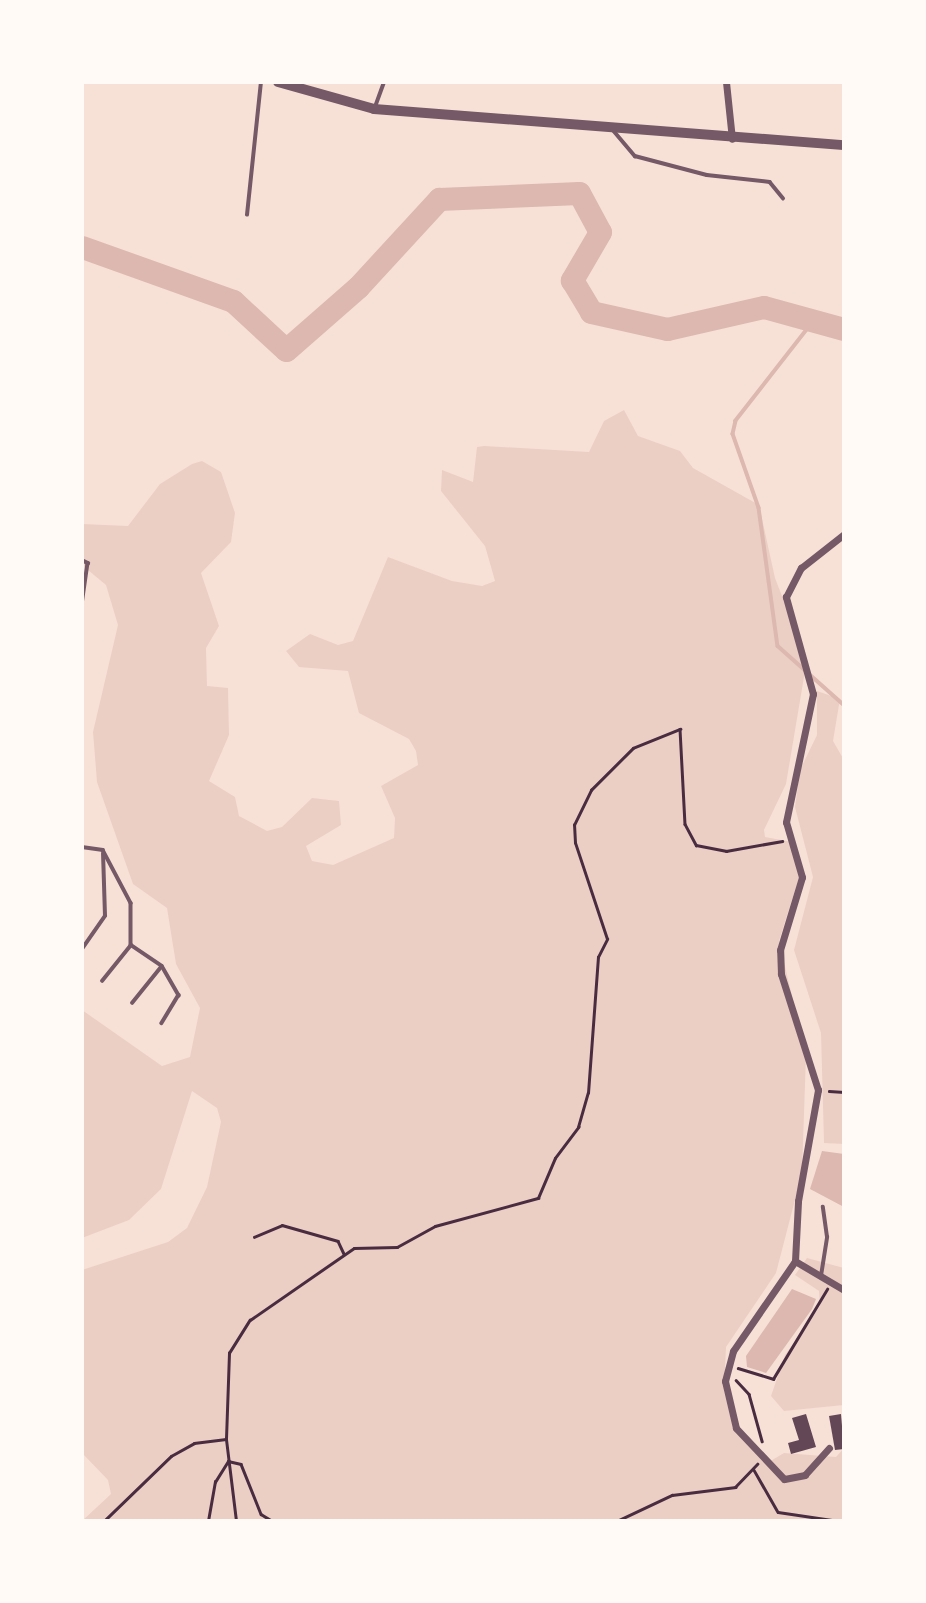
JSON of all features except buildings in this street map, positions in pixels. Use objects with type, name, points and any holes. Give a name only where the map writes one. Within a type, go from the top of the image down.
[{"type":"street","points":[[278,82],[374,110],[614,131],[844,145]]},
{"type":"street","points":[[726,82],[732,139]]},
{"type":"street","points":[[829,1448],[794,1480],[760,1459],[736,1429],[725,1381],[728,1363],[795,1261],[798,1201],[818,1090],[781,974],[780,950],[803,877],[789,839],[786,821],[812,690],[811,675],[794,635],[789,586],[844,534]]},
{"type":"street","points":[[795,1261],[844,1290]]},
{"type":"lane","points":[[247,215],[261,82]]},
{"type":"lane","points":[[374,110],[384,82]]},
{"type":"lane","points":[[614,131],[635,156],[694,173],[770,182],[783,198]]},
{"type":"lane","points":[[82,560],[88,563],[82,606]]},
{"type":"lane","points":[[82,847],[103,850]]},
{"type":"lane","points":[[102,981],[131,945],[131,903],[103,850]]},
{"type":"lane","points":[[82,949],[105,916],[103,850]]},
{"type":"lane","points":[[131,945],[162,966],[179,995],[162,1023]]},
{"type":"lane","points":[[132,1003],[162,966]]},
{"type":"lane","points":[[821,1278],[827,1237],[823,1207]]},
{"type":"path","points":[[236,1521],[226,1439],[235,1338],[263,1307],[344,1254],[397,1247],[435,1226],[538,1198],[545,1190],[555,1158],[583,1115],[598,957],[607,939],[580,869],[574,825],[581,804],[619,761],[646,740],[681,729],[685,824],[696,845],[726,851],[789,839]]},
{"type":"path","points":[[818,1090],[844,1092]]},
{"type":"path","points":[[254,1237],[282,1225],[338,1241],[344,1254]]},
{"type":"path","points":[[732,1373],[742,1368],[773,1379],[831,1283]]},
{"type":"path","points":[[732,1373],[739,1355]]},
{"type":"path","points":[[617,1521],[672,1495],[735,1487],[754,1470],[760,1459],[762,1427],[732,1373]]},
{"type":"path","points":[[104,1521],[171,1456],[194,1443],[226,1439]]},
{"type":"path","points":[[208,1521],[215,1482],[229,1461]]},
{"type":"path","points":[[229,1461],[241,1464],[261,1514],[272,1521]]},
{"type":"path","points":[[754,1470],[778,1512],[838,1521]]},
{"type":"shaded area","points":[[624,410],[638,436],[680,451],[693,468],[759,505],[775,578],[801,645],[805,671],[786,784],[764,830],[765,837],[792,842],[801,871],[779,941],[806,1055],[802,1173],[776,1273],[726,1347],[724,1391],[731,1419],[767,1463],[784,1453],[836,1457],[844,1448],[844,1521],[82,1521],[111,1494],[108,1480],[82,1453],[82,1270],[168,1242],[187,1228],[207,1187],[221,1122],[217,1108],[192,1091],[161,1189],[129,1220],[82,1238],[82,1010],[162,1066],[190,1057],[200,1008],[176,964],[167,908],[133,884],[97,782],[93,732],[118,625],[106,585],[82,565],[82,524],[128,526],[160,484],[192,464],[202,461],[221,472],[235,513],[231,542],[201,573],[219,626],[206,648],[207,686],[228,688],[229,735],[209,781],[235,797],[239,816],[267,831],[282,827],[312,798],[339,801],[341,825],[306,846],[312,861],[333,865],[394,838],[395,818],[381,786],[418,765],[416,751],[409,739],[359,713],[348,671],[299,667],[286,651],[310,634],[338,645],[353,641],[388,557],[452,581],[482,586],[495,581],[485,546],[441,491],[442,470],[473,482],[477,447],[484,446],[589,452],[604,421]]},
{"type":"shaded area","points":[[817,691],[840,699],[833,741],[844,760],[844,1144],[824,1143],[821,1033],[794,950],[813,877],[795,807],[800,770],[817,735]]},
{"type":"shaded area","points":[[822,1151],[844,1154],[844,1207],[810,1189]]},
{"type":"shaded area","points":[[807,1258],[844,1268],[844,1405],[784,1411],[771,1396],[785,1355],[820,1306],[819,1291],[795,1275]]},
{"type":"shaded area","points":[[792,1289],[816,1299],[812,1309],[766,1373],[747,1367],[746,1356]]},
{"type":"waterway","points":[[82,247],[233,301],[286,350],[358,287],[439,199],[579,193],[600,232],[572,280],[591,312],[667,329],[764,307],[844,329]]},
{"type":"waterway","points":[[814,321],[736,421],[733,434],[759,508],[778,646],[844,705]]}]
